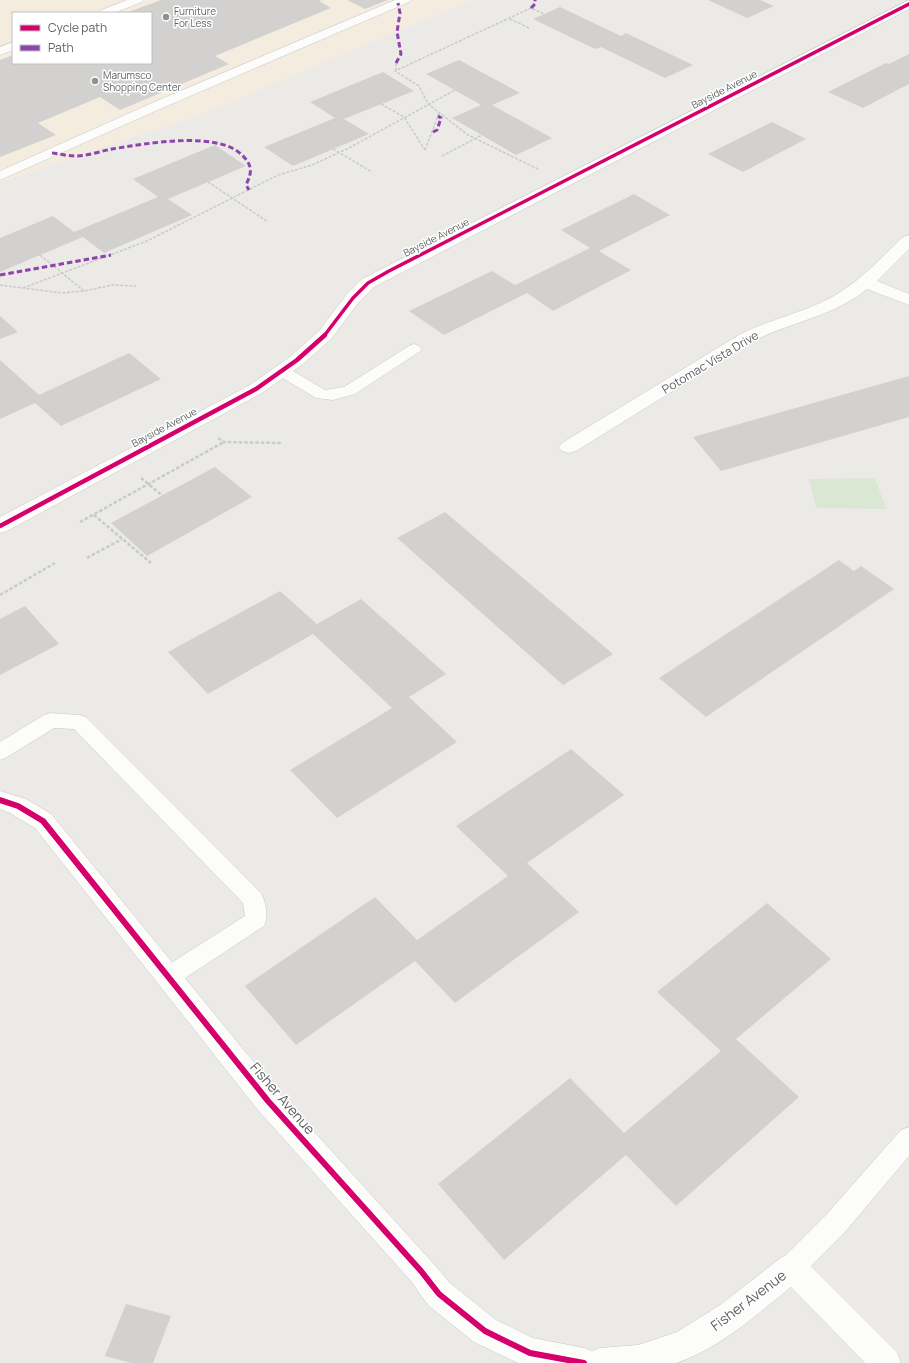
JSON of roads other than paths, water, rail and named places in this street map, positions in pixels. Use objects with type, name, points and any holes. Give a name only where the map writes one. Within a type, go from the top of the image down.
[{"type":"street","name":"Bayside Avenue","points":[[0,526],[256,389],[297,360],[325,335],[358,293],[368,283],[909,4]]},
{"type":"street","name":"Potomac Vista Drive","points":[[569,447],[709,362],[729,347],[759,332],[813,313],[838,302],[866,283],[909,240]]},
{"type":"street","points":[[866,283],[909,300]]},
{"type":"street","name":"Fisher Avenue","points":[[0,800],[18,806],[43,822],[268,1101],[421,1271],[439,1294],[485,1331],[523,1350],[530,1353],[584,1363]]},
{"type":"street","name":"Fisher Avenue","points":[[600,1363],[638,1360],[684,1345],[731,1316],[792,1267],[886,1363]]},
{"type":"lane","points":[[105,12],[138,0]]},
{"type":"lane","points":[[0,176],[156,106],[405,0]]},
{"type":"lane","points":[[0,51],[12,46]]},
{"type":"lane","points":[[282,371],[322,395],[334,395],[349,391],[414,349]]},
{"type":"lane","points":[[0,752],[51,720],[79,722],[253,899],[256,920],[168,976]]},
{"type":"lane","points":[[792,1267],[835,1224],[909,1138]]},
{"type":"place","name":"Furniture For Less","points":[[166,17]]},
{"type":"place","name":"Marumsco Shopping Center","points":[[95,81]]}]
